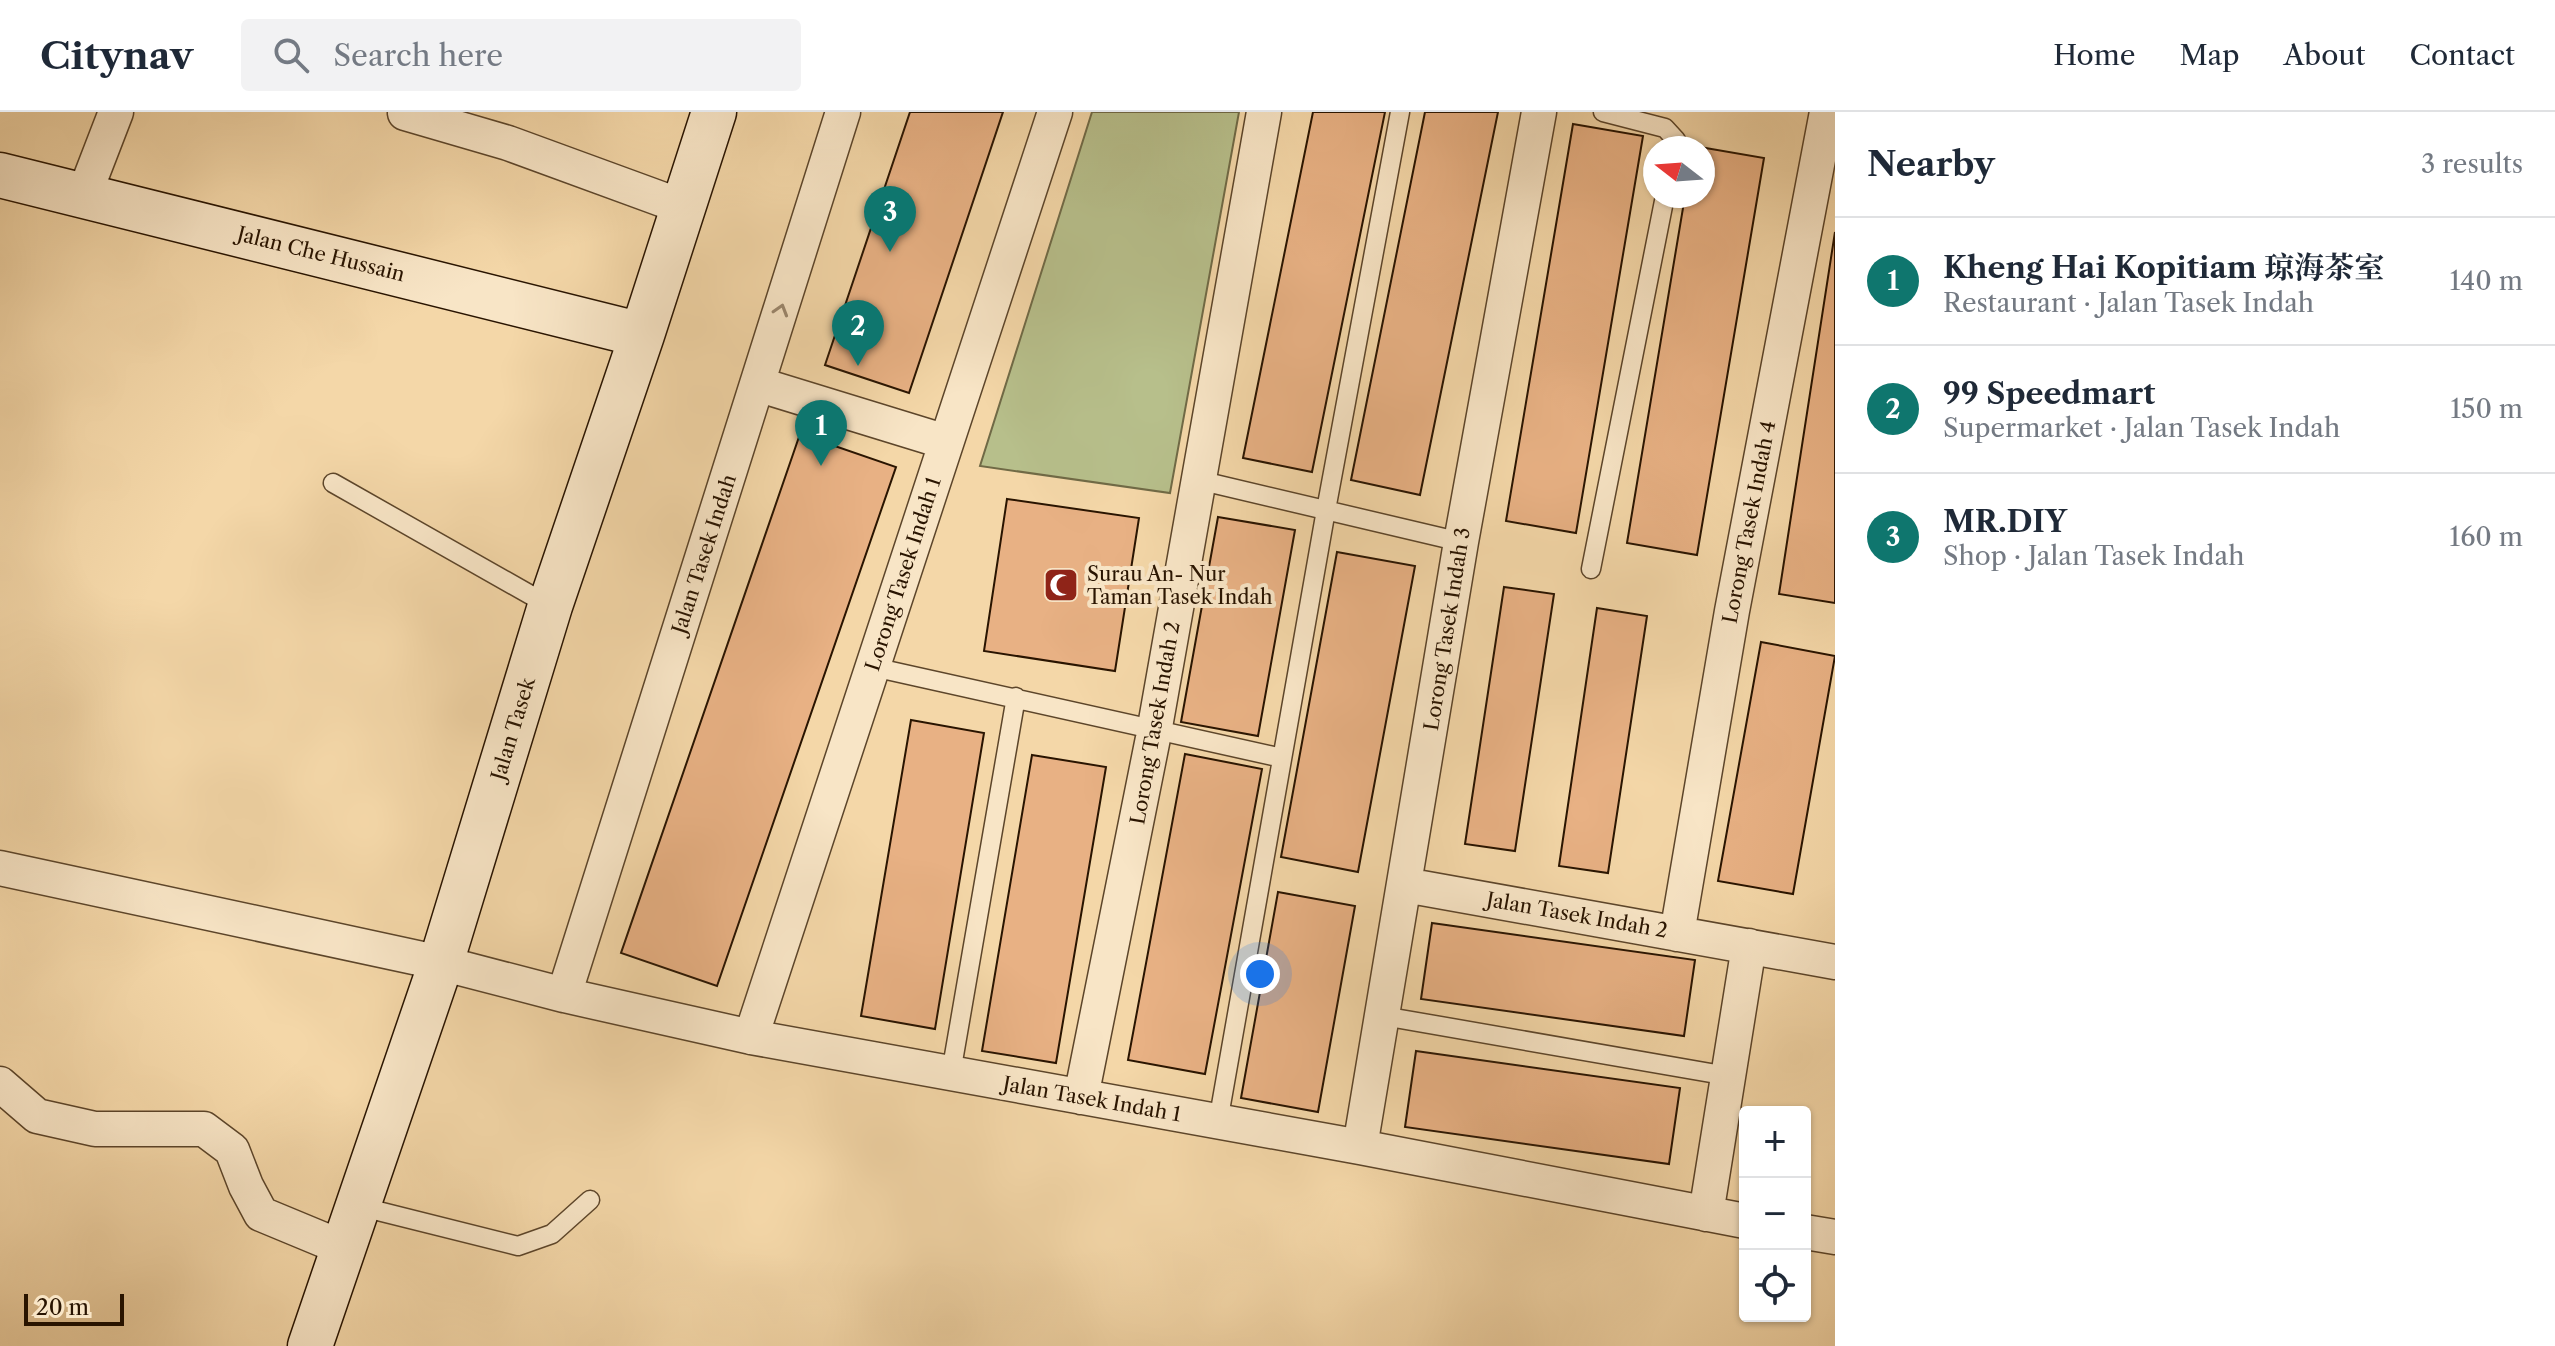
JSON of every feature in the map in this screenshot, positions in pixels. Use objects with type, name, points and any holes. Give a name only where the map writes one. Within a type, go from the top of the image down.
[{"type":"main road","name":"Jalan Tasek","points":[[310,1346],[441,963],[550,606],[714,112]]},
{"type":"main road","name":"Jalan Che Hussain","points":[[0,175],[642,335]]},
{"type":"street","points":[[84,195],[116,112]]},
{"type":"street","name":"Jalan Tasek Indah","points":[[564,995],[843,112]]},
{"type":"street","name":"Lorong Tasek Indah 1","points":[[751,1037],[1055,112]]},
{"type":"street","name":"Lorong Tasek Indah 2","points":[[1081,1097],[1155,731],[1264,112]]},
{"type":"street","name":"Lorong Tasek Indah 3","points":[[1360,1147],[1461,542],[1539,112]]},
{"type":"street","name":"Lorong Tasek Indah 4","points":[[1677,934],[1732,611],[1827,112]]},
{"type":"street","points":[[405,113],[508,143],[683,207]]},
{"type":"street","points":[[757,384],[946,442]]},
{"type":"street","name":"Jalan Tasek Indah 1","points":[[0,868],[441,963],[564,995],[751,1037],[1360,1147],[1739,1220]]},
{"type":"street","name":"Jalan Tasek Indah 2","points":[[1405,885],[1835,962]]},
{"type":"street","points":[[1706,1214],[1749,946]]},
{"type":"street","points":[[0,1084],[37,1116],[95,1129],[204,1129],[232,1150],[261,1214],[343,1248]]},
{"type":"street","points":[[1811,1233],[1835,1237]]},
{"type":"lane","points":[[1218,1122],[1400,112]]},
{"type":"lane","points":[[1603,112],[1665,128],[1672,136]]},
{"type":"lane","points":[[1591,569],[1663,208]]},
{"type":"lane","points":[[1198,480],[1461,542]]},
{"type":"lane","points":[[333,483],[550,606]]},
{"type":"lane","points":[[873,667],[1282,758]]},
{"type":"lane","points":[[951,1073],[1016,697]]},
{"type":"lane","points":[[1383,1016],[1728,1076]]},
{"type":"lane","points":[[358,1206],[518,1246],[552,1234],[590,1200]]},
{"type":"green space","points":[[1092,112],[1239,112],[1170,493],[980,466]]},
{"type":"building","points":[[910,112],[1003,112],[909,393],[825,365]]},
{"type":"building","points":[[1313,112],[1385,112],[1312,472],[1243,458]]},
{"type":"building","points":[[1425,112],[1498,112],[1420,495],[1351,480]]},
{"type":"building","points":[[1573,124],[1643,136],[1576,533],[1506,521]]},
{"type":"building","points":[[1715,150],[1764,158],[1697,555],[1627,543],[1683,208],[1715,208]]},
{"type":"building","points":[[1835,232],[1835,603],[1779,594]]},
{"type":"building","points":[[800,434],[896,467],[717,986],[621,953]]},
{"type":"building","name":"Surau An- Nur Taman Tasek Indah","points":[[1007,499],[1139,518],[1115,671],[984,651]]},
{"type":"building","points":[[1218,517],[1295,530],[1258,736],[1181,722]]},
{"type":"building","points":[[1337,552],[1415,566],[1358,872],[1281,857]]},
{"type":"building","points":[[1504,587],[1554,594],[1515,851],[1465,844]]},
{"type":"building","points":[[1597,608],[1647,616],[1608,873],[1559,866]]},
{"type":"building","points":[[1761,642],[1835,656],[1793,894],[1718,881]]},
{"type":"building","points":[[911,720],[984,733],[935,1029],[861,1016]]},
{"type":"building","points":[[1185,754],[1262,769],[1205,1074],[1128,1060]]},
{"type":"building","points":[[1032,755],[1106,767],[1056,1063],[982,1051]]},
{"type":"building","points":[[1278,892],[1355,906],[1318,1112],[1241,1098]]},
{"type":"building","points":[[1432,923],[1695,960],[1684,1036],[1421,999]]},
{"type":"building","points":[[1416,1051],[1680,1088],[1669,1164],[1405,1127]]},
{"type":"place","name":"MR.DIY","points":[[890,252]]},
{"type":"place","name":"99 Speedmart","points":[[858,366]]},
{"type":"place","name":"Kheng Hai Kopitiam 琼海茶室","points":[[821,466]]},
{"type":"place","name":"Surau An- Nur Taman Tasek Indah","points":[[1061,585]]}]
